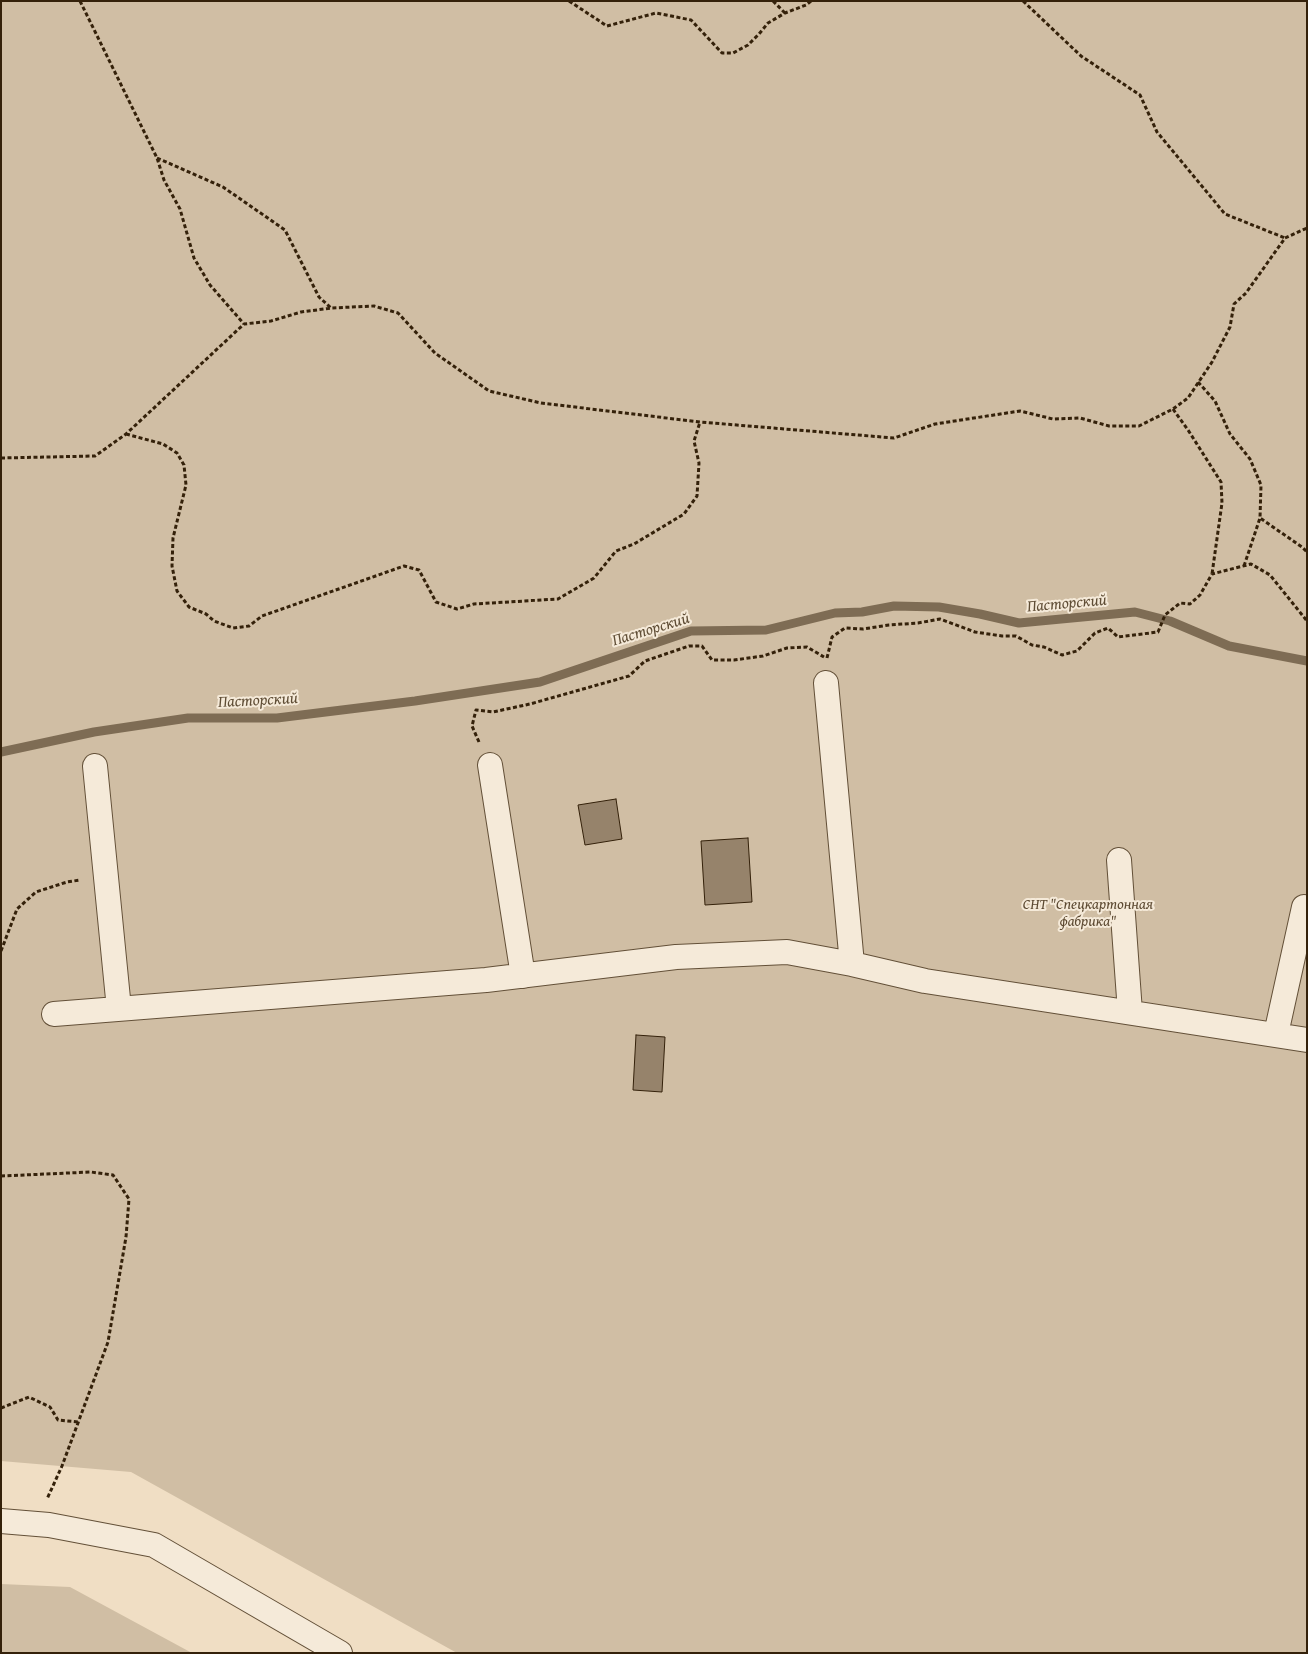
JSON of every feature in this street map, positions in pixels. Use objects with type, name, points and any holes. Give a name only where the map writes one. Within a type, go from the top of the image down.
[{"type":"street","points":[[826,683],[852,964]]},
{"type":"street","points":[[490,765],[523,976]]},
{"type":"street","points":[[95,766],[119,1009]]},
{"type":"street","points":[[1120,860],[1130,1012]]},
{"type":"street","points":[[1276,1034],[1304,907]]},
{"type":"street","points":[[54,1014],[486,980],[676,957],[787,952],[852,964],[925,981],[1307,1040]]},
{"type":"street","points":[[1,1521],[49,1524],[154,1545],[340,1653]]},
{"type":"path","points":[[80,1],[157,158],[164,180],[180,209],[194,258],[210,285],[244,324]]},
{"type":"path","points":[[569,1],[607,26],[656,13],[691,20],[722,53],[734,53],[748,45],[768,23],[811,1]]},
{"type":"path","points":[[773,1],[785,13]]},
{"type":"path","points":[[1023,1],[1081,56],[1140,95],[1157,132],[1225,214],[1285,238]]},
{"type":"path","points":[[157,158],[223,187],[285,230],[319,297],[332,308]]},
{"type":"path","points":[[1,458],[95,456],[126,434],[244,324],[271,320],[301,312],[374,306],[398,313],[435,353],[489,391],[541,403],[700,422],[894,438],[934,424],[1020,411],[1053,419],[1080,418],[1109,426],[1139,426],[1172,409],[1188,398],[1212,362],[1230,327],[1234,304],[1246,293],[1285,238],[1307,228]]},
{"type":"path","points":[[1198,382],[1214,401],[1230,434],[1250,459],[1261,485],[1260,518],[1244,566]]},
{"type":"path","points":[[826,683],[827,659],[832,637],[845,628],[863,629],[940,619],[975,632],[1016,636],[1032,645],[1062,655],[1077,651],[1095,633],[1108,628],[1118,637],[1158,632],[1165,615],[1180,603],[1190,604],[1200,595],[1212,574],[1222,503],[1222,482],[1172,409]]},
{"type":"path","points":[[126,434],[163,444],[177,453],[184,465],[186,485],[173,538],[172,566],[177,591],[189,607],[206,614],[214,621],[233,628],[249,626],[262,616],[404,566],[419,570],[436,602],[457,609],[474,604],[558,599],[594,578],[616,550],[634,544],[684,514],[697,496],[699,463],[694,441],[700,422]]},
{"type":"path","points":[[1260,518],[1307,552]]},
{"type":"path","points":[[1212,574],[1251,564],[1270,575],[1307,621]]},
{"type":"path","points":[[490,765],[472,726],[476,710],[493,712],[530,704],[629,676],[645,661],[688,646],[702,646],[712,660],[753,658],[786,648],[807,647],[827,659]]},
{"type":"path","points":[[1,952],[17,908],[36,892],[67,882],[106,874]]},
{"type":"path","points":[[1,1176],[91,1172],[113,1175],[129,1199],[126,1237],[108,1342],[62,1466],[35,1524]]},
{"type":"path","points":[[1,1408],[29,1397],[50,1407],[58,1420],[78,1422]]},
{"type":"green space","name":"СНТ \"Спецкартонная фабрика\"","points":[[1,1],[1307,1],[1307,1653],[457,1653],[131,1472],[1,1461]]},
{"type":"green space","points":[[1,1584],[70,1587],[192,1653],[1,1653]]},
{"type":"building","points":[[616,799],[622,839],[585,845],[578,805]]},
{"type":"building","points":[[748,838],[752,902],[705,905],[701,841]]},
{"type":"building","points":[[636,1035],[665,1037],[662,1092],[633,1090]]},
{"type":"waterway","name":"Пасторский","points":[[1,752],[94,732],[188,718],[277,718],[415,701],[540,682],[691,631],[766,630],[835,613],[862,612],[894,606],[939,607],[1019,623],[1135,612],[1170,621],[1229,646],[1307,661]]}]
